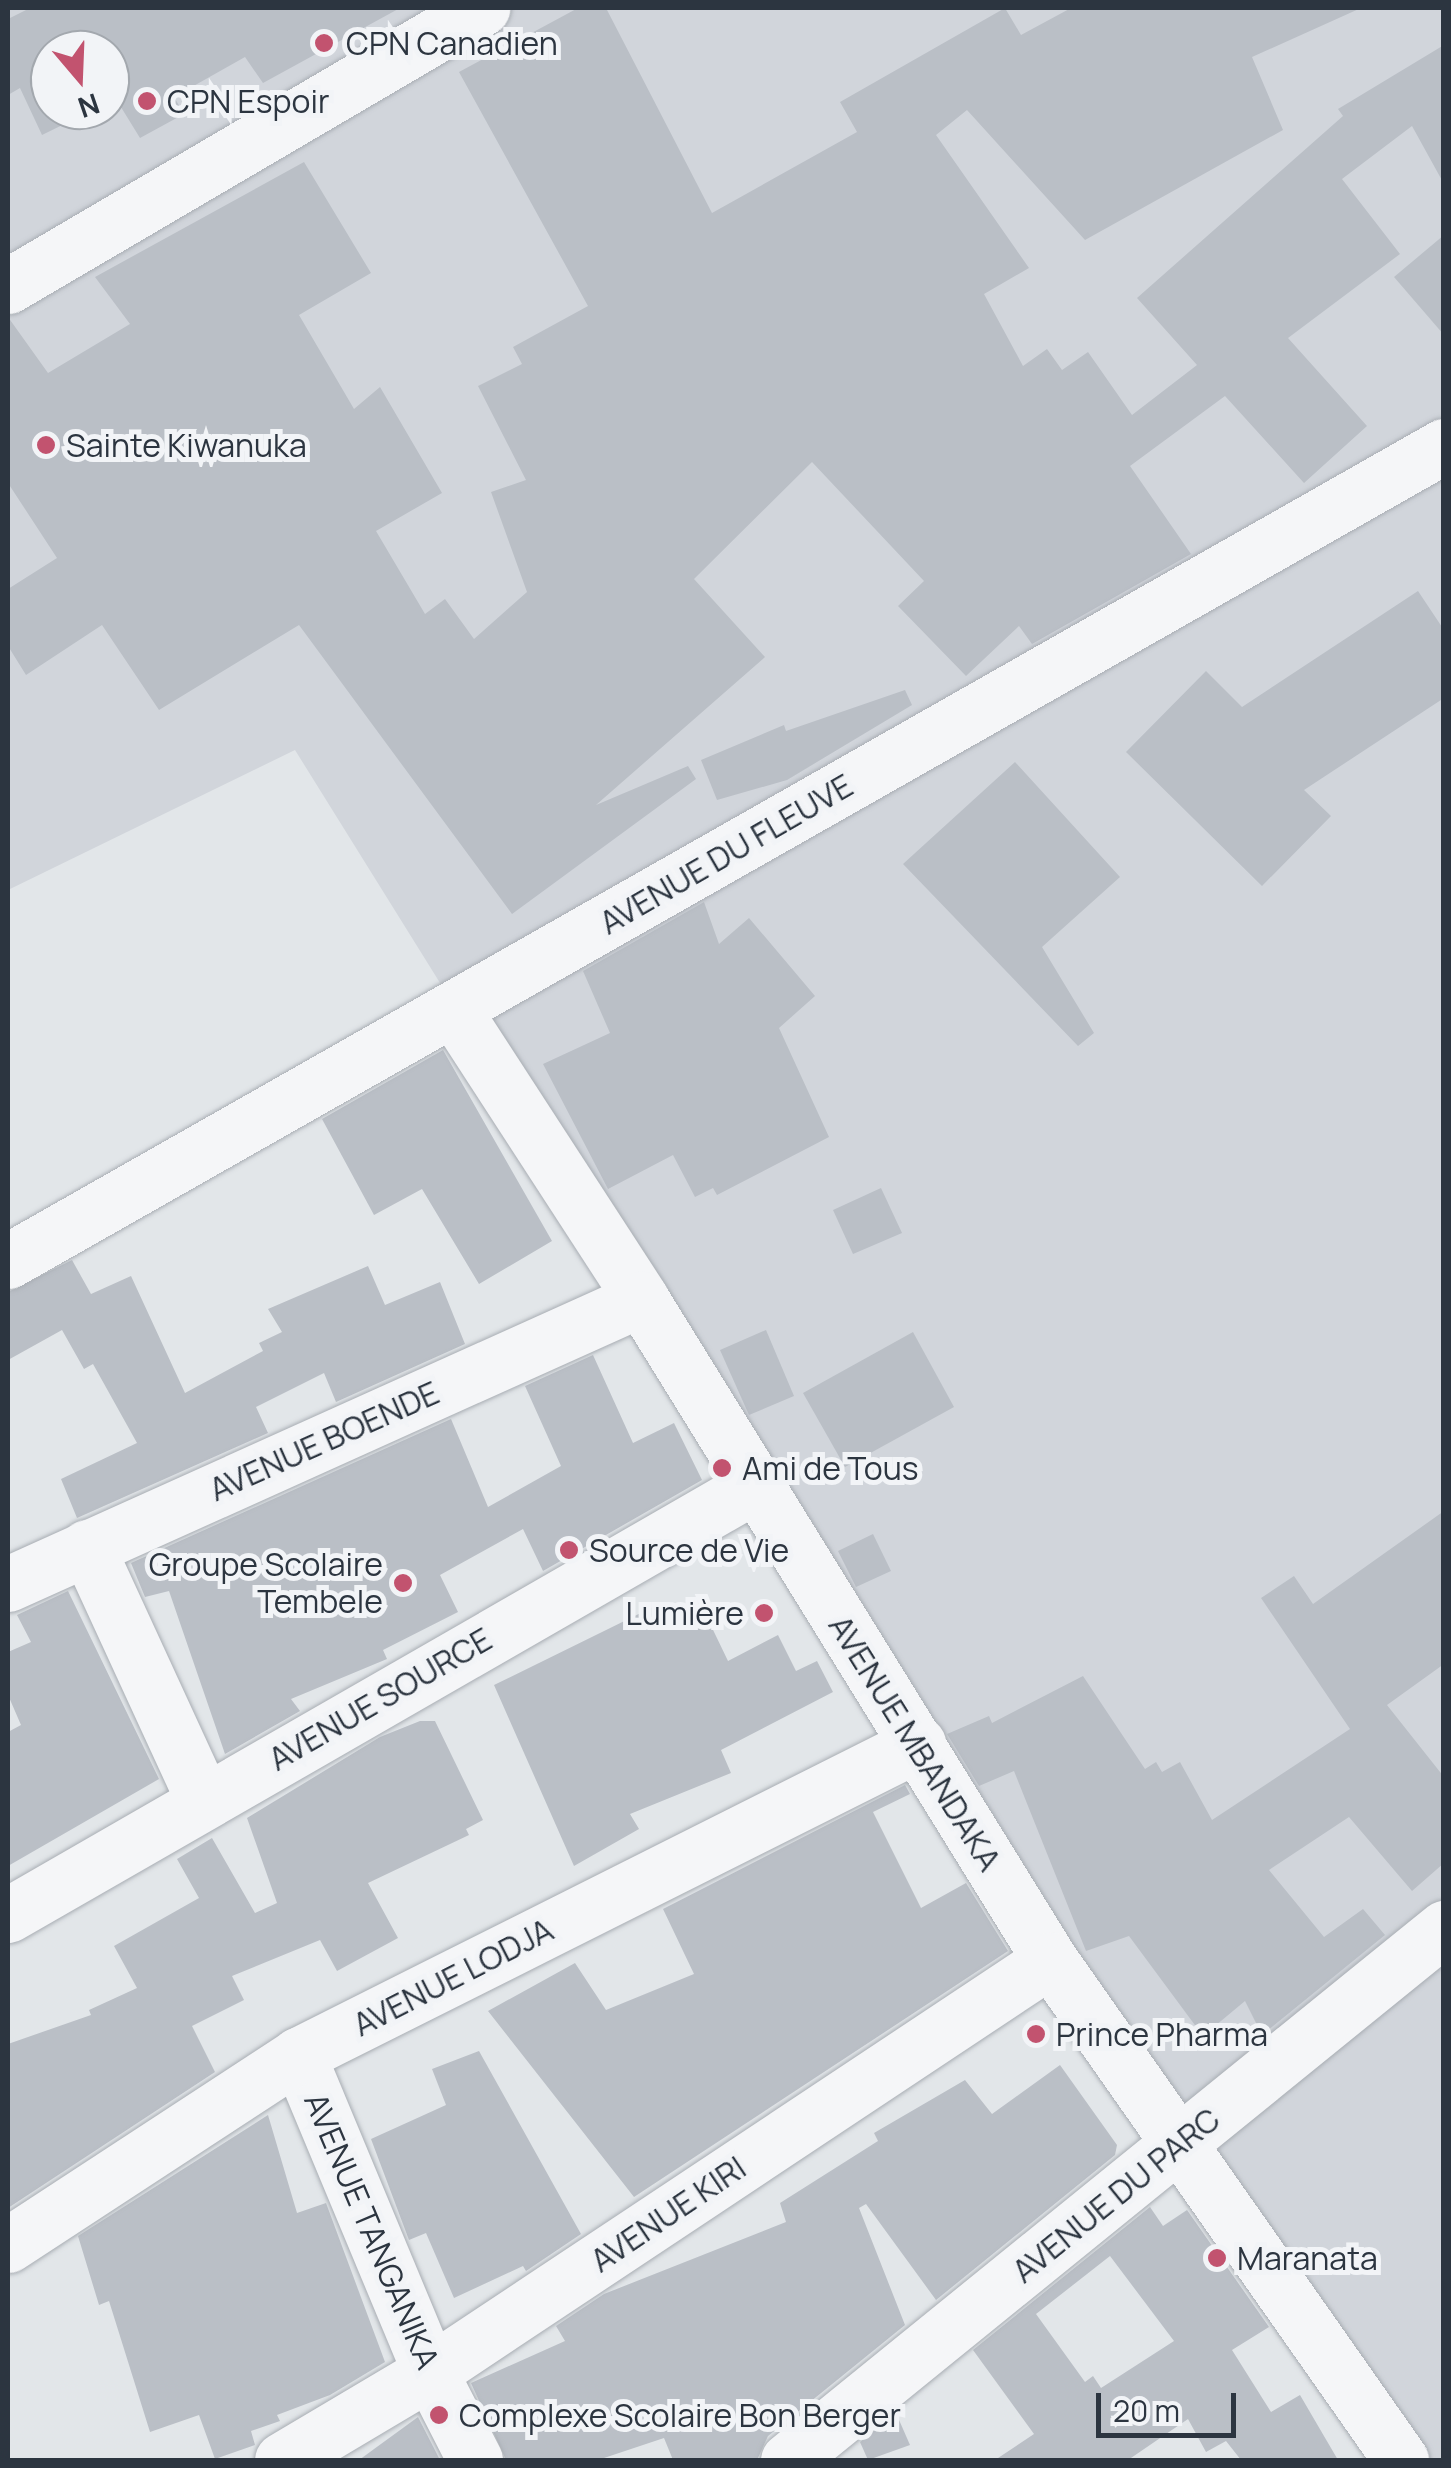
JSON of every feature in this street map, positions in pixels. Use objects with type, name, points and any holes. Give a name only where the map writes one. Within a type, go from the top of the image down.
[{"type":"street","points":[[8,286],[482,8]]},
{"type":"street","name":"AVENUE DU FLEUVE","points":[[8,1262],[1444,446]]},
{"type":"street","name":"AVENUE MBANDAKA","points":[[453,1009],[641,1299],[1050,1960],[1175,2147],[1401,2460]]},
{"type":"street","name":"AVENUE BOENDE","points":[[8,1584],[641,1299]]},
{"type":"street","name":"AVENUE SOURCE","points":[[8,1915],[203,1799],[754,1486]]},
{"type":"street","points":[[87,1547],[203,1799]]},
{"type":"street","name":"AVENUE LODJA","points":[[8,2245],[298,2055],[918,1744]]},
{"type":"street","name":"AVENUE DU PARC","points":[[788,2460],[1444,1928]]},
{"type":"street","name":"AVENUE KIRI","points":[[282,2460],[430,2372],[1050,1960]]},
{"type":"street","name":"AVENUE TANGANIKA","points":[[298,2055],[430,2372],[474,2460]]},
{"type":"shaded area","points":[[8,8],[1443,8],[1443,2460],[1381,2460],[1171,2157],[295,750],[8,890]]},
{"type":"building","points":[[30,8],[400,8],[263,83],[245,57],[174,97],[184,114],[140,138],[130,122],[130,30],[30,30],[30,109],[20,88],[8,95],[8,19]]},
{"type":"building","points":[[578,8],[606,8],[712,213],[857,132],[840,102],[1005,8],[1021,35],[1071,8],[1361,8],[1252,57],[1283,130],[1085,240],[967,110],[936,135],[1029,268],[984,294],[1023,366],[1047,349],[1062,370],[1088,352],[1132,415],[1197,365],[1137,298],[1343,116],[1338,109],[1444,45],[1444,184],[1412,126],[1342,179],[1400,254],[1288,338],[1367,426],[1304,483],[1225,396],[1130,466],[1191,554],[1032,644],[1019,626],[966,676],[898,606],[924,581],[812,462],[694,579],[765,657],[596,805],[688,766],[696,779],[512,914],[299,625],[159,710],[102,625],[26,675],[8,646],[8,589],[57,558],[8,483],[8,317],[48,373],[130,324],[95,277],[304,162],[371,273],[299,315],[354,409],[380,387],[442,493],[376,531],[425,614],[445,599],[474,639],[527,592],[491,492],[526,480],[478,386],[522,364],[513,347],[588,306],[459,72]]},
{"type":"building","points":[[1444,235],[1444,335],[1394,277]]},
{"type":"building","points":[[1418,591],[1444,630],[1444,698],[1304,790],[1331,816],[1262,886],[1126,752],[1206,671],[1242,707]]},
{"type":"building","points":[[905,690],[912,705],[787,780],[717,800],[701,760],[784,725],[786,731]]},
{"type":"building","points":[[1015,762],[1120,877],[1042,947],[1094,1033],[1078,1046],[903,864]]},
{"type":"building","points":[[704,902],[719,944],[749,918],[815,996],[779,1028],[829,1137],[717,1195],[713,1188],[695,1197],[673,1155],[608,1189],[543,1064],[610,1033],[583,971]]},
{"type":"building","points":[[443,1050],[552,1241],[479,1284],[422,1189],[374,1215],[322,1119]]},
{"type":"building","points":[[881,1188],[902,1233],[853,1254],[833,1210]]},
{"type":"building","points":[[72,1260],[91,1294],[131,1276],[185,1393],[263,1351],[259,1343],[282,1332],[268,1309],[368,1266],[385,1305],[440,1282],[465,1344],[336,1402],[324,1373],[256,1407],[268,1433],[77,1518],[61,1479],[137,1443],[93,1364],[84,1369],[62,1330],[8,1360],[8,1292]]},
{"type":"building","points":[[766,1330],[794,1396],[749,1415],[720,1350]]},
{"type":"building","points":[[913,1332],[954,1407],[845,1467],[803,1393]]},
{"type":"building","points":[[593,1355],[633,1443],[674,1423],[702,1480],[543,1571],[523,1529],[440,1575],[458,1612],[383,1650],[387,1659],[291,1699],[300,1711],[225,1754],[169,1591],[145,1597],[131,1563],[451,1419],[488,1507],[561,1466],[525,1386]]},
{"type":"building","points":[[1444,1511],[1444,1664],[1387,1705],[1444,1777],[1444,1863],[1412,1891],[1349,1817],[1269,1870],[1324,1937],[1363,1909],[1385,1935],[1262,2035],[1245,2001],[1203,2036],[1129,1936],[1086,1951],[1014,1771],[979,1786],[947,1734],[989,1716],[992,1723],[1083,1676],[1145,1769],[1156,1762],[1162,1772],[1180,1762],[1212,1820],[1350,1729],[1261,1598],[1294,1576],[1313,1604]]},
{"type":"building","points":[[873,1534],[891,1571],[856,1587],[838,1551]]},
{"type":"building","points":[[68,1591],[159,1779],[8,1866],[8,1732],[21,1725],[8,1695],[8,1652],[31,1642],[17,1615]]},
{"type":"building","points":[[661,1603],[669,1622],[702,1607],[728,1661],[778,1635],[796,1671],[817,1661],[833,1692],[721,1750],[731,1773],[630,1814],[639,1829],[574,1866],[494,1685]]},
{"type":"building","points":[[420,1721],[435,1721],[483,1820],[466,1829],[469,1835],[368,1883],[398,1938],[337,1971],[320,1940],[232,1976],[244,2000],[192,2026],[215,2072],[8,2208],[8,2044],[91,2015],[89,2010],[137,1988],[114,1946],[199,1898],[177,1859],[212,1838],[255,1913],[277,1903],[247,1818],[380,1737]]},
{"type":"building","points":[[905,1785],[910,1794],[873,1812],[921,1908],[966,1883],[1008,1951],[634,2197],[488,2011],[575,1963],[606,2010],[694,1974],[663,1909]]},
{"type":"building","points":[[479,2051],[581,2234],[526,2271],[523,2266],[454,2298],[426,2233],[409,2240],[371,2139],[446,2105],[432,2069]]},
{"type":"building","points":[[1060,2065],[1117,2145],[1115,2155],[936,2300],[866,2204],[859,2208],[905,2325],[768,2436],[757,2460],[673,2460],[664,2438],[598,2460],[506,2460],[471,2383],[565,2341],[556,2326],[604,2294],[786,2222],[780,2203],[878,2141],[874,2133],[965,2080],[992,2114]]},
{"type":"building","points":[[268,2115],[297,2213],[326,2203],[385,2362],[330,2395],[277,2415],[280,2421],[251,2431],[255,2445],[215,2459],[199,2415],[150,2432],[109,2301],[99,2305],[78,2236]]},
{"type":"building","points":[[1150,2207],[1163,2226],[1187,2210],[1269,2327],[1232,2350],[1271,2412],[1300,2395],[1338,2460],[1241,2460],[1226,2441],[1206,2452],[1188,2419],[1128,2460],[995,2460],[1034,2434],[973,2350]],"holes":[[[1110,2256],[1174,2341],[1101,2388],[1093,2376],[1085,2382],[1036,2314]]]},
{"type":"building","points":[[896,2413],[910,2445],[868,2460],[860,2442]]},
{"type":"building","points":[[418,2417],[440,2460],[359,2460]]},
{"type":"place","name":"CPN Canadien","points":[[324,43]]},
{"type":"place","name":"CPN Espoir","points":[[147,101]]},
{"type":"place","name":"Sainte Kiwanuka","points":[[46,445]]},
{"type":"place","name":"Ami de Tous","points":[[722,1468]]},
{"type":"place","name":"Source de Vie","points":[[569,1550]]},
{"type":"place","name":"Groupe Scolaire Tembele","points":[[403,1583]]},
{"type":"place","name":"Lumière","points":[[764,1613]]},
{"type":"place","name":"Prince Pharma","points":[[1036,2034]]},
{"type":"place","name":"Maranata","points":[[1217,2258]]},
{"type":"place","name":"Complexe Scolaire Bon Berger","points":[[439,2415]]}]
